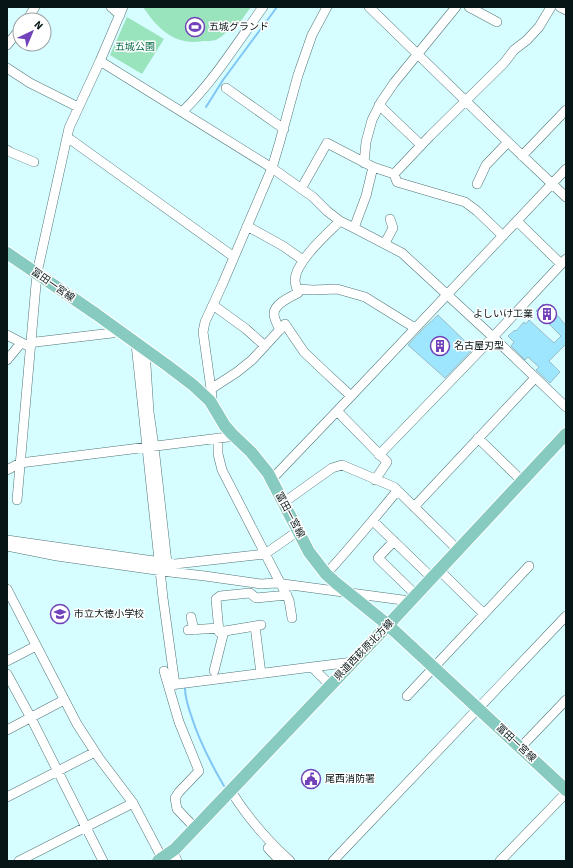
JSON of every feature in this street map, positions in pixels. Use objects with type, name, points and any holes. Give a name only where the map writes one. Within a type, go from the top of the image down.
[{"type":"main road","name":"冨田一宮線","points":[[7,253],[118,330],[193,385],[210,395],[225,426],[255,457],[268,473],[309,552],[326,574],[388,624],[521,747],[566,791]]},
{"type":"main road","name":"県道西萩原北方線","points":[[160,860],[175,856],[195,828],[566,435]]},
{"type":"street","points":[[17,500],[26,343],[37,273],[69,128],[122,11],[111,7]]},
{"type":"street","points":[[182,112],[211,80],[263,7]]},
{"type":"street","points":[[210,395],[203,332],[205,322],[272,168],[298,75],[312,35],[327,7]]},
{"type":"street","points":[[369,7],[566,197]]},
{"type":"street","points":[[364,163],[366,142],[372,120],[379,105],[394,83],[456,7]]},
{"type":"street","points":[[469,7],[497,22]]},
{"type":"street","points":[[394,174],[421,145],[504,63],[514,50],[527,40],[539,27],[551,7]]},
{"type":"street","points":[[560,7],[566,10]]},
{"type":"street","points":[[100,61],[272,168],[313,197],[340,221],[402,253],[566,407]]},
{"type":"street","points":[[7,68],[30,83],[78,108]]},
{"type":"street","points":[[226,88],[284,129]]},
{"type":"street","points":[[379,105],[421,145]]},
{"type":"street","points":[[522,156],[566,110]]},
{"type":"street","points":[[67,137],[234,258]]},
{"type":"street","points":[[477,184],[486,165],[508,142]]},
{"type":"street","points":[[301,189],[328,143],[364,163],[394,174]]},
{"type":"street","points":[[7,150],[34,162]]},
{"type":"street","points":[[354,228],[366,196],[373,167]]},
{"type":"street","points":[[271,480],[566,169]]},
{"type":"street","points":[[394,174],[397,182],[465,202],[477,211],[502,236]]},
{"type":"street","points":[[385,243],[393,228],[390,219]]},
{"type":"street","points":[[280,330],[274,314],[277,306],[286,299],[298,293],[295,280],[303,260],[340,221]]},
{"type":"street","points":[[379,455],[493,337],[563,261],[517,221]]},
{"type":"street","points":[[247,226],[283,246],[303,260]]},
{"type":"street","points":[[297,288],[313,290],[337,288],[365,297],[415,328]]},
{"type":"street","points":[[213,305],[246,329],[265,346]]},
{"type":"street","points":[[210,395],[252,360],[285,324],[304,352],[351,396]]},
{"type":"street","points":[[7,335],[26,343],[112,333],[118,330]]},
{"type":"street","points":[[7,360],[26,343]]},
{"type":"street","points":[[140,347],[151,447],[162,565],[163,598],[172,685],[179,722],[199,771],[175,798],[177,809],[195,828]]},
{"type":"street","points":[[414,506],[535,378]]},
{"type":"street","points":[[337,411],[387,462],[375,480]]},
{"type":"street","points":[[7,470],[20,462],[228,437],[232,434]]},
{"type":"street","points":[[218,438],[218,454],[222,470],[287,595],[292,618]]},
{"type":"street","points":[[478,438],[522,481]]},
{"type":"street","points":[[283,503],[332,468],[342,465],[394,487],[458,550]]},
{"type":"street","points":[[326,574],[373,521],[397,491]]},
{"type":"street","points":[[373,521],[394,541],[484,614]]},
{"type":"street","points":[[7,546],[57,556],[162,565],[265,554],[298,531]]},
{"type":"street","points":[[7,540],[162,565],[261,584],[281,583],[349,593],[413,598]]},
{"type":"street","points":[[394,541],[378,558],[413,598]]},
{"type":"street","points":[[407,696],[435,668],[529,566]]},
{"type":"street","points":[[8,593],[77,724],[95,752],[133,803],[160,860]]},
{"type":"street","points":[[214,671],[222,630],[216,599],[220,596],[250,593],[256,598],[287,595]]},
{"type":"street","points":[[191,616],[191,630],[222,630],[258,626],[261,674]]},
{"type":"street","points":[[333,861],[566,616]]},
{"type":"street","points":[[7,661],[36,646]]},
{"type":"street","points":[[172,685],[353,662]]},
{"type":"street","points":[[312,667],[330,685]]},
{"type":"street","points":[[164,671],[172,685]]},
{"type":"street","points":[[7,674],[31,718],[103,861]]},
{"type":"street","points":[[7,719],[9,729],[64,700]]},
{"type":"street","points":[[521,747],[566,700]]},
{"type":"street","points":[[7,797],[95,752]]},
{"type":"street","points":[[500,861],[566,791]]},
{"type":"street","points":[[228,794],[231,803],[256,835],[280,861]]},
{"type":"street","points":[[228,794],[266,838],[290,861]]},
{"type":"street","points":[[19,861],[133,803]]},
{"type":"green space","name":"五城グランド","points":[[143,7],[251,7],[240,22],[236,21],[227,32],[216,40],[193,42],[184,41],[168,34],[161,29]]},
{"type":"green space","name":"五城公園","points":[[127,17],[164,39],[142,74],[110,55]]},
{"type":"building","points":[[543,304],[559,317],[566,326],[566,344],[549,361],[560,372],[550,383],[536,370],[539,367],[528,357],[525,360],[511,346],[514,342],[508,336],[515,330],[516,331],[524,322],[526,324],[529,320],[554,343],[561,336],[536,311]]},
{"type":"building","name":"名古屋刃型","points":[[438,315],[473,349],[445,378],[408,345]]},
{"type":"waterway","points":[[206,107],[223,80],[277,7]]},
{"type":"waterway","points":[[185,688],[187,702],[201,743],[224,786]]},
{"type":"place","name":"五城グランド","points":[[195,27]]},
{"type":"place","name":"よしいけ工業","points":[[547,314]]},
{"type":"place","name":"名古屋刃型","points":[[440,346]]},
{"type":"place","name":"市立大徳小学校","points":[[60,614]]},
{"type":"place","name":"尾西消防署","points":[[311,779]]}]
